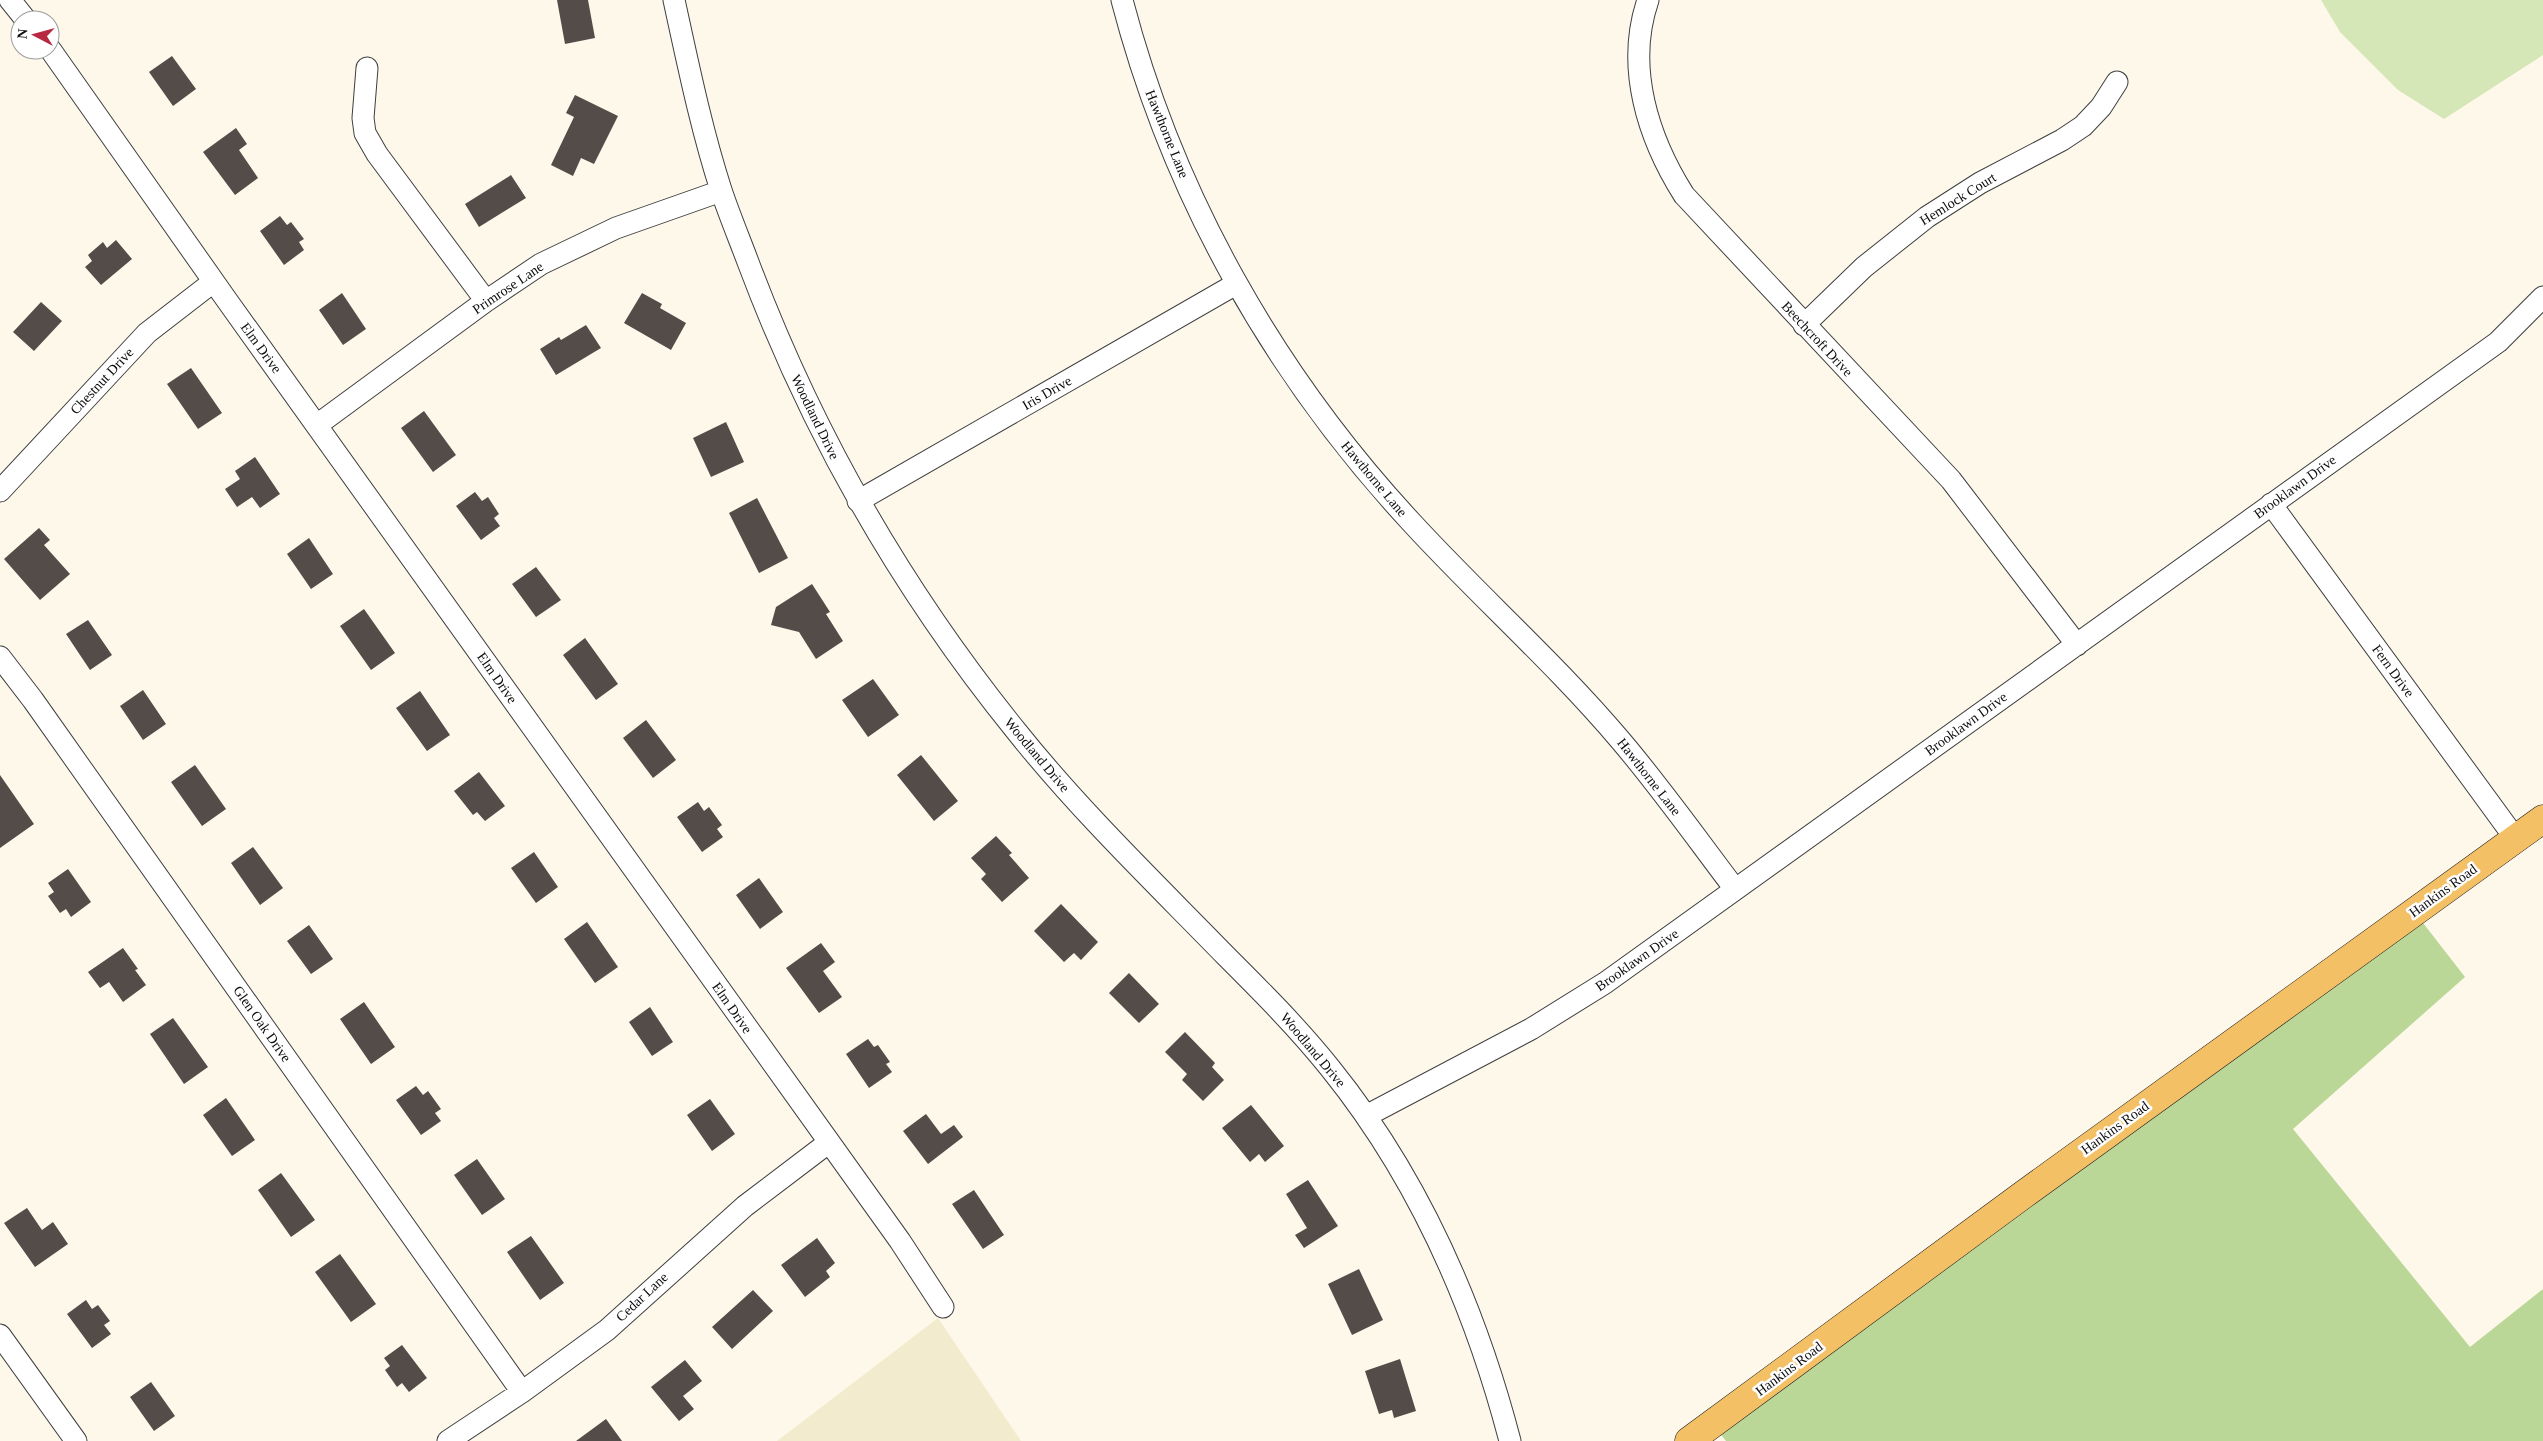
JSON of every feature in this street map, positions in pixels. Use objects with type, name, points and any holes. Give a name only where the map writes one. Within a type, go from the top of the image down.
[{"type":"main road","name":"Hankins Road","points":[[1689,1441],[2034,1186],[2543,819]]},
{"type":"street","points":[[10,0],[18,10]]},
{"type":"street","name":"Woodland Drive","points":[[674,0],[695,94],[721,191],[759,293],[790,368],[858,501],[886,550],[960,657],[1052,775],[1286,1018],[1330,1068],[1366,1116],[1412,1191],[1461,1291],[1485,1353],[1510,1441]]},
{"type":"street","name":"Hawthorne Lane","points":[[1122,0],[1152,102],[1212,236],[1236,284],[1278,355],[1363,468],[1412,524],[1580,694],[1623,742],[1735,889]]},
{"type":"street","name":"Beechcroft Drive","points":[[1648,0],[1642,26],[1640,76],[1645,110],[1654,140],[1667,169],[1684,195],[1951,480],[2077,645]]},
{"type":"street","name":"Elm Drive","points":[[58,60],[213,282],[900,1242],[942,1307]]},
{"type":"street","points":[[368,68],[363,118],[365,133],[377,154],[486,301]]},
{"type":"street","name":"Hemlock Court","points":[[1804,325],[1864,268],[1927,217],[1980,184],[2062,140],[2083,126],[2101,107],[2117,82]]},
{"type":"street","name":"Primrose Lane","points":[[317,425],[486,301],[541,264],[616,228],[721,191]]},
{"type":"street","name":"Chestnut Drive","points":[[0,491],[148,333],[213,282]]},
{"type":"street","name":"Iris Drive","points":[[858,501],[1236,284]]},
{"type":"street","name":"Brooklawn Drive","points":[[1366,1116],[1530,1029],[1605,983],[2498,342],[2543,297]]},
{"type":"street","name":"Fern Drive","points":[[2271,504],[2515,838]]},
{"type":"street","name":"Glen Oak Drive","points":[[0,657],[522,1392]]},
{"type":"street","name":"Cedar Lane","points":[[448,1441],[522,1392],[607,1330],[745,1206],[828,1143]]},
{"type":"street","points":[[0,1335],[76,1441]]},
{"type":"shaded area","points":[[938,1318],[1021,1441],[777,1441]]},
{"type":"green space","points":[[2321,0],[2543,0],[2543,55],[2444,119],[2398,90],[2340,32]]},
{"type":"green space","points":[[2413,910],[2465,977],[2293,1129],[2470,1347],[2543,1289],[2543,1441],[1726,1441],[1712,1424]]},
{"type":"building","points":[[557,0],[588,0],[595,38],[565,44]]},
{"type":"building","points":[[172,56],[196,89],[173,106],[149,72]]},
{"type":"building","points":[[575,95],[618,116],[594,164],[581,158],[573,176],[551,165],[574,117],[566,113]]},
{"type":"building","points":[[236,128],[247,144],[239,150],[258,178],[235,195],[203,152]]},
{"type":"building","points":[[511,175],[526,198],[479,227],[465,204]]},
{"type":"building","points":[[280,216],[287,225],[291,222],[304,239],[299,242],[304,250],[284,265],[260,231]]},
{"type":"building","points":[[116,240],[132,259],[101,285],[85,267],[92,261],[88,255],[103,242],[107,248]]},
{"type":"building","points":[[342,293],[366,329],[343,345],[319,310]]},
{"type":"building","points":[[642,293],[662,304],[660,308],[686,323],[671,350],[624,323]]},
{"type":"building","points":[[41,302],[62,321],[34,351],[13,332]]},
{"type":"building","points":[[586,325],[601,348],[556,375],[540,349],[559,337],[561,340]]},
{"type":"building","points":[[191,368],[222,413],[198,429],[167,384]]},
{"type":"building","points":[[424,411],[456,455],[433,472],[401,428]]},
{"type":"building","points":[[726,422],[744,462],[711,477],[693,438]]},
{"type":"building","points":[[255,457],[280,494],[260,508],[252,497],[237,507],[225,489],[240,479],[235,471]]},
{"type":"building","points":[[475,492],[482,501],[488,497],[499,514],[494,518],[500,526],[481,540],[456,506]]},
{"type":"building","points":[[757,498],[788,558],[759,573],[729,513]]},
{"type":"building","points":[[39,528],[50,540],[44,545],[70,574],[40,600],[4,559]]},
{"type":"building","points":[[309,538],[333,574],[311,589],[287,554]]},
{"type":"building","points":[[536,567],[561,600],[536,617],[512,584]]},
{"type":"building","points":[[812,584],[830,612],[826,614],[843,641],[816,659],[799,632],[771,625],[776,607]]},
{"type":"building","points":[[364,609],[395,653],[371,670],[340,626]]},
{"type":"building","points":[[88,620],[112,655],[90,670],[66,634]]},
{"type":"building","points":[[585,638],[618,684],[596,700],[563,655]]},
{"type":"building","points":[[873,679],[899,715],[868,737],[842,700]]},
{"type":"building","points":[[143,690],[166,724],[143,740],[120,706]]},
{"type":"building","points":[[420,691],[450,735],[427,751],[396,708]]},
{"type":"building","points":[[646,720],[676,760],[653,778],[623,738]]},
{"type":"building","points":[[921,755],[958,801],[934,821],[897,775]]},
{"type":"building","points":[[195,765],[226,809],[202,826],[171,782]]},
{"type":"building","points":[[479,772],[505,806],[485,821],[477,812],[473,815],[454,791]]},
{"type":"building","points":[[0,775],[34,824],[0,848]]},
{"type":"building","points":[[698,802],[704,811],[709,807],[722,825],[717,829],[723,837],[702,852],[677,817]]},
{"type":"building","points":[[996,836],[1012,853],[1009,855],[1029,878],[1002,902],[981,879],[986,874],[971,858]]},
{"type":"building","points":[[253,847],[283,888],[260,905],[231,863]]},
{"type":"building","points":[[534,852],[558,887],[536,903],[511,868]]},
{"type":"building","points":[[68,869],[91,902],[71,917],[66,909],[60,913],[48,896],[54,892],[48,883]]},
{"type":"building","points":[[759,878],[783,912],[760,929],[736,895]]},
{"type":"building","points":[[1061,904],[1098,942],[1081,960],[1074,953],[1064,962],[1034,931]]},
{"type":"building","points":[[587,922],[618,967],[595,983],[564,939]]},
{"type":"building","points":[[309,925],[333,959],[311,974],[287,941]]},
{"type":"building","points":[[821,943],[835,962],[823,971],[842,997],[819,1013],[786,968]]},
{"type":"building","points":[[123,948],[138,969],[135,970],[146,985],[123,1002],[109,982],[100,988],[88,972]]},
{"type":"building","points":[[1129,973],[1159,1004],[1139,1023],[1109,993]]},
{"type":"building","points":[[364,1002],[395,1047],[371,1064],[340,1019]]},
{"type":"building","points":[[650,1007],[673,1042],[652,1056],[629,1022]]},
{"type":"building","points":[[173,1018],[208,1067],[184,1084],[150,1034]]},
{"type":"building","points":[[1185,1032],[1215,1063],[1212,1067],[1224,1080],[1203,1101],[1182,1080],[1187,1074],[1165,1052]]},
{"type":"building","points":[[868,1039],[874,1047],[878,1045],[890,1062],[886,1064],[892,1072],[869,1088],[846,1054]]},
{"type":"building","points":[[416,1086],[423,1095],[428,1091],[441,1109],[435,1113],[441,1121],[421,1135],[396,1100]]},
{"type":"building","points":[[226,1098],[255,1140],[232,1156],[203,1115]]},
{"type":"building","points":[[710,1099],[735,1134],[712,1151],[687,1115]]},
{"type":"building","points":[[1251,1105],[1284,1146],[1265,1162],[1259,1154],[1250,1162],[1222,1128]]},
{"type":"building","points":[[926,1114],[941,1134],[954,1125],[963,1137],[928,1164],[903,1131]]},
{"type":"building","points":[[477,1159],[505,1199],[482,1215],[454,1175]]},
{"type":"building","points":[[281,1173],[315,1220],[291,1237],[258,1190]]},
{"type":"building","points":[[1308,1180],[1338,1226],[1304,1248],[1295,1235],[1307,1228],[1286,1194]]},
{"type":"building","points":[[974,1190],[1004,1235],[983,1249],[952,1204]]},
{"type":"building","points":[[27,1208],[42,1230],[53,1222],[68,1244],[35,1267],[4,1223]]},
{"type":"building","points":[[531,1236],[564,1283],[540,1300],[507,1252]]},
{"type":"building","points":[[817,1238],[835,1263],[826,1271],[830,1277],[805,1297],[781,1265]]},
{"type":"building","points":[[340,1254],[376,1304],[351,1322],[315,1272]]},
{"type":"building","points":[[1359,1269],[1383,1320],[1352,1335],[1328,1284]]},
{"type":"building","points":[[753,1290],[773,1311],[732,1349],[712,1327]]},
{"type":"building","points":[[86,1300],[92,1309],[98,1305],[110,1321],[104,1325],[111,1334],[92,1348],[67,1314]]},
{"type":"building","points":[[402,1345],[427,1378],[409,1392],[402,1383],[397,1387],[385,1370],[390,1366],[384,1358]]},
{"type":"building","points":[[1400,1359],[1416,1411],[1394,1418],[1392,1410],[1379,1414],[1365,1371]]},
{"type":"building","points":[[685,1360],[702,1381],[683,1396],[694,1409],[679,1421],[651,1387]]},
{"type":"building","points":[[151,1382],[175,1416],[154,1431],[130,1397]]},
{"type":"building","points":[[606,1419],[622,1441],[576,1441]]}]
